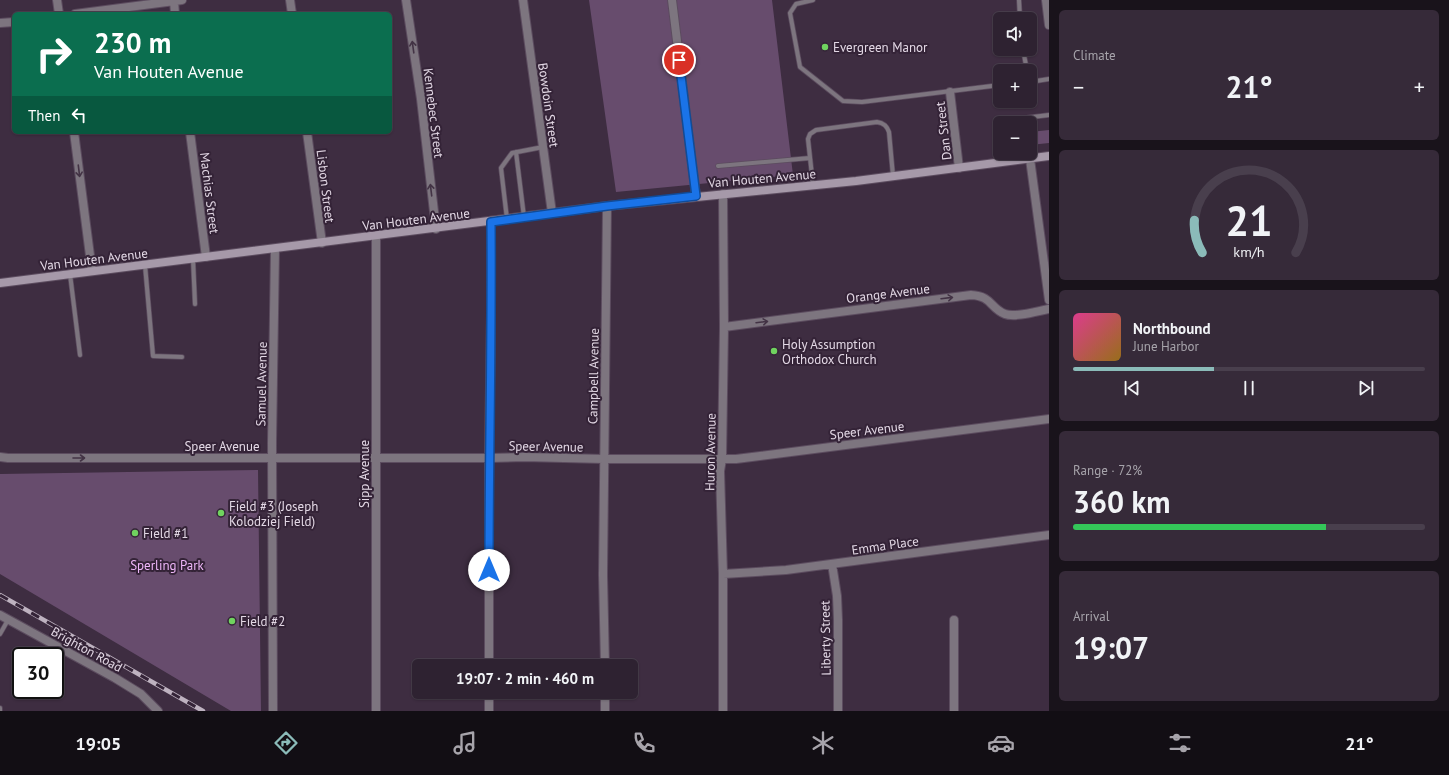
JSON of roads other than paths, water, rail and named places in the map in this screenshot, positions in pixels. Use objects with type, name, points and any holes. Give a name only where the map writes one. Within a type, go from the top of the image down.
[{"type":"main road","name":"Van Houten Avenue","points":[[1037,157],[1049,156]]},
{"type":"main road","name":"Van Houten Avenue","points":[[0,283],[436,229],[607,206],[696,196],[813,186],[1016,160]]},
{"type":"street","points":[[57,0],[59,12]]},
{"type":"street","points":[[90,12],[178,0],[175,12]]},
{"type":"street","points":[[290,0],[292,12]]},
{"type":"street","name":"Kennebec Street","points":[[406,0],[421,99],[436,229]]},
{"type":"street","name":"Bowdoin Street","points":[[523,0],[552,213]]},
{"type":"street","points":[[672,0],[696,196]]},
{"type":"street","points":[[1046,0],[1049,25]]},
{"type":"street","points":[[0,24],[12,22]]},
{"type":"street","name":"Dan Street","points":[[950,92],[959,168]]},
{"type":"street","points":[[74,134],[92,271]]},
{"type":"street","name":"Machias Street","points":[[190,134],[206,257]]},
{"type":"street","name":"Lisbon Street","points":[[308,134],[322,243]]},
{"type":"street","points":[[1030,160],[1049,300]]},
{"type":"street","name":"Huron Avenue","points":[[723,194],[724,327],[722,459],[720,471],[723,574],[723,711]]},
{"type":"street","name":"Campbell Avenue","points":[[605,659],[603,575],[607,206]]},
{"type":"street","points":[[489,659],[489,458],[492,312],[491,222]]},
{"type":"street","name":"Sipp Avenue","points":[[376,236],[376,711]]},
{"type":"street","name":"Samuel Avenue","points":[[273,711],[272,458],[275,249]]},
{"type":"street","name":"Orange Avenue","points":[[724,327],[971,294],[984,297],[1006,315],[1014,316],[1049,309]]},
{"type":"street","name":"Speer Avenue","points":[[0,457],[524,457],[736,460],[1049,419]]},
{"type":"street","name":"Emma Place","points":[[723,574],[786,570],[1049,535]]},
{"type":"street","name":"Liberty Street","points":[[832,564],[837,596],[838,620],[838,711]]},
{"type":"street","name":"Brighton Road","points":[[0,615],[135,690],[158,711]]},
{"type":"street","points":[[954,620],[954,711]]},
{"type":"street","points":[[489,699],[489,711]]},
{"type":"street","points":[[605,699],[605,711]]},
{"type":"lane","points":[[813,0],[796,4],[790,13],[800,67],[843,101],[862,102],[993,87]]},
{"type":"lane","points":[[1019,0],[1020,12]]},
{"type":"lane","points":[[1037,81],[1049,79]]},
{"type":"lane","points":[[1037,116],[1049,115]]},
{"type":"lane","points":[[813,186],[808,139],[810,134],[816,130],[877,122],[882,122],[887,127],[889,132],[893,176]]},
{"type":"lane","points":[[508,219],[501,168],[512,153],[543,148]]},
{"type":"lane","points":[[516,152],[524,217]]},
{"type":"lane","points":[[718,166],[810,158]]},
{"type":"lane","points":[[192,259],[195,304]]},
{"type":"lane","points":[[145,265],[153,356],[182,356]]},
{"type":"lane","points":[[70,274],[80,356]]},
{"type":"lane","points":[[0,634],[8,619]]},
{"type":"railway","points":[[0,595],[203,711]]},
{"type":"place","name":"Evergreen Manor","points":[[825,47]]},
{"type":"place","name":"Holy Assumption Orthodox Church","points":[[774,351]]},
{"type":"place","name":"Field #3 (Joseph Kolodziej Field)","points":[[221,513]]},
{"type":"place","name":"Field #1","points":[[135,533]]},
{"type":"place","name":"Field #2","points":[[232,621]]},
{"type":"park label","name":"Sperling Park","points":[[167,565]]}]
